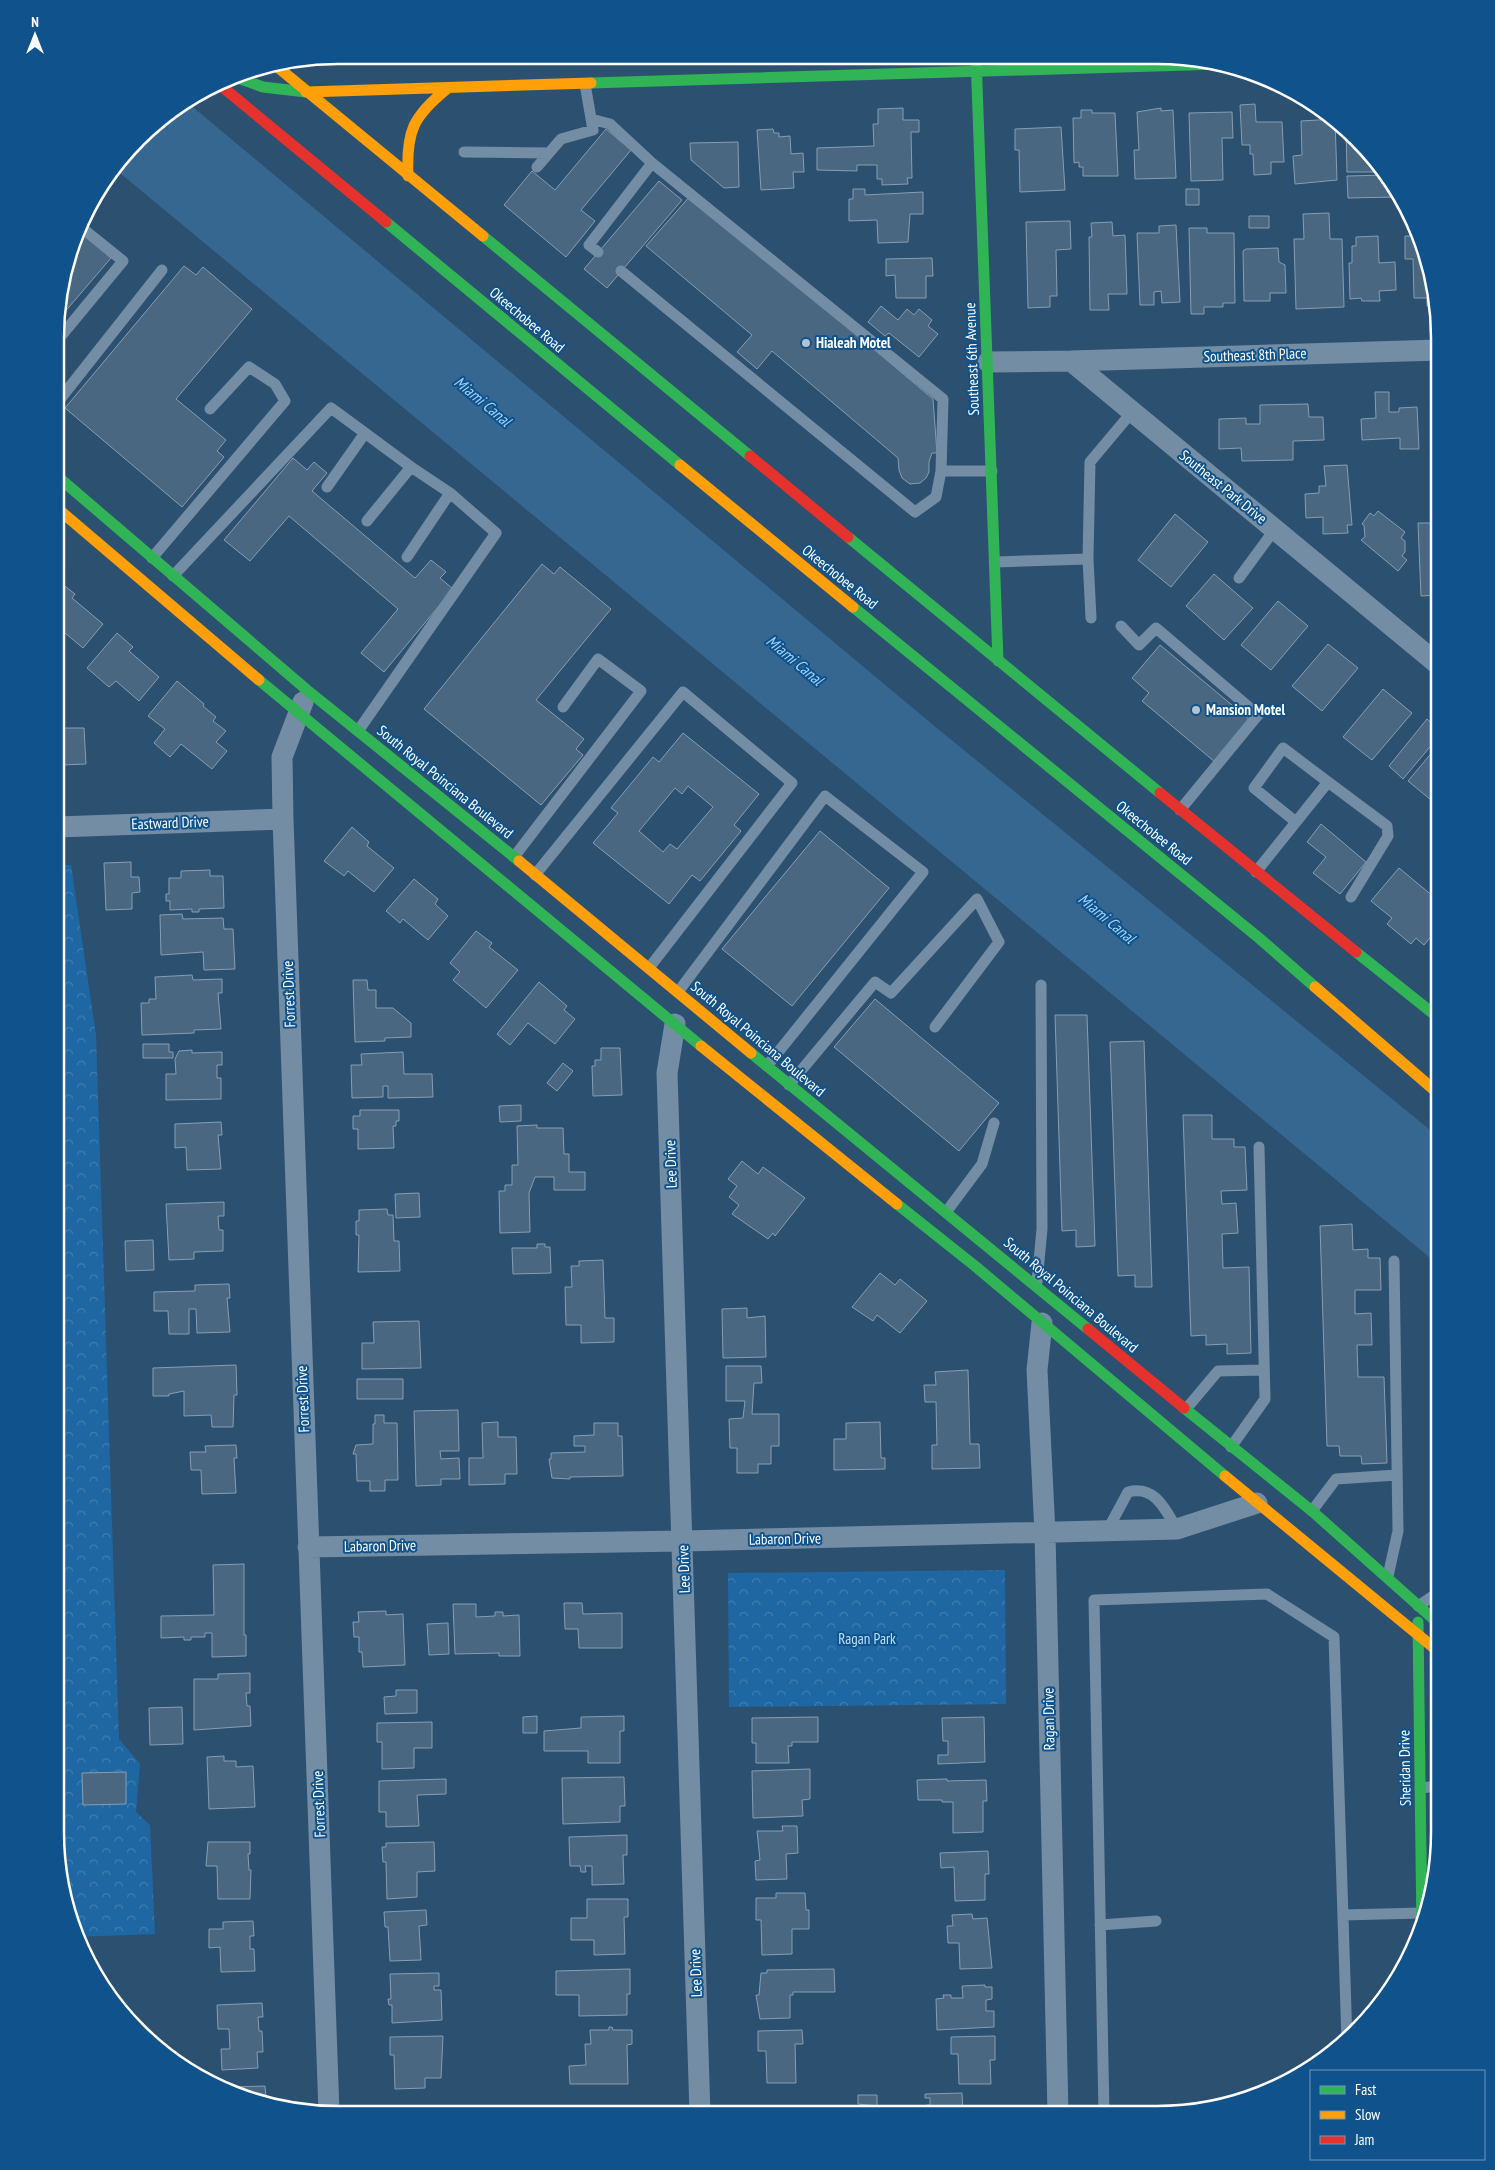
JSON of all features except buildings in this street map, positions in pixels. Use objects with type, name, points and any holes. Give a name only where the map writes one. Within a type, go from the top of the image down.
[{"type":"main road","name":"Southeast 6th Avenue","points":[[976,64],[998,661]]},
{"type":"main road","points":[[244,80],[263,88],[306,92],[1187,65]]},
{"type":"main road","points":[[280,70],[998,661],[1359,956],[1431,1012]]},
{"type":"main road","points":[[408,176],[406,147],[412,126],[425,106],[448,88]]},
{"type":"main road","name":"Okeechobee Road","points":[[224,89],[708,489],[1259,938],[1431,1087]]},
{"type":"main road","name":"South Royal Poinciana Boulevard","points":[[64,482],[308,690],[514,857],[789,1085],[947,1211],[1231,1448],[1312,1511],[1388,1576],[1431,1617]]},
{"type":"main road","points":[[64,514],[298,714],[767,1101],[976,1266],[1257,1502],[1431,1645]]},
{"type":"main road","points":[[1359,956],[1431,1024]]},
{"type":"main road","name":"Sheridan Drive","points":[[1418,1606],[1421,1908]]},
{"type":"street","name":"Southeast 8th Place","points":[[1070,361],[1431,350]]},
{"type":"street","points":[[988,362],[1070,361]]},
{"type":"street","name":"Southeast Park Drive","points":[[1070,361],[1431,658]]},
{"type":"street","points":[[1416,646],[1431,646]]},
{"type":"street","name":"Forrest Drive","points":[[308,690],[282,757],[282,819],[330,2106]]},
{"type":"street","name":"Eastward Drive","points":[[64,827],[282,819]]},
{"type":"street","name":"Lee Drive","points":[[675,1024],[668,1073],[684,1542],[700,2106]]},
{"type":"street","name":"Ragan Drive","points":[[1042,1323],[1038,1370],[1045,1533],[1058,2106]]},
{"type":"street","name":"Labaron Drive","points":[[308,1547],[684,1542],[1177,1529],[1257,1502]]},
{"type":"lane","points":[[538,167],[561,139],[593,130],[584,84]]},
{"type":"lane","points":[[591,119],[610,124],[652,163],[943,399],[941,471],[936,497],[915,512],[621,271]]},
{"type":"lane","points":[[464,152],[549,153]]},
{"type":"lane","points":[[598,252],[589,245],[652,163]]},
{"type":"lane","points":[[64,333],[123,261],[86,231]]},
{"type":"lane","points":[[64,395],[162,270]]},
{"type":"lane","points":[[152,558],[285,401],[275,384],[249,367],[210,409]]},
{"type":"lane","points":[[173,576],[331,408],[411,467],[450,493],[496,533],[358,731]]},
{"type":"lane","points":[[1091,618],[1088,559],[1090,462],[1132,412]]},
{"type":"lane","points":[[327,487],[365,433]]},
{"type":"lane","points":[[367,521],[411,467]]},
{"type":"lane","points":[[941,471],[992,471]]},
{"type":"lane","points":[[407,557],[450,493]]},
{"type":"lane","points":[[1239,578],[1275,529]]},
{"type":"lane","points":[[995,562],[1088,559]]},
{"type":"lane","points":[[1121,626],[1139,644],[1156,628],[1258,714],[1180,810]]},
{"type":"lane","points":[[514,857],[642,690],[598,660],[564,708]]},
{"type":"lane","points":[[535,875],[683,692],[792,783],[649,968]]},
{"type":"lane","points":[[1296,822],[1254,788],[1283,748],[1387,826],[1388,836],[1351,897]]},
{"type":"lane","points":[[1256,872],[1328,782]]},
{"type":"lane","points":[[678,992],[824,796],[923,872],[767,1066]]},
{"type":"lane","points":[[789,1085],[875,982],[891,994],[976,899],[999,942],[935,1027]]},
{"type":"lane","points":[[1036,1286],[1042,1230],[1041,985]]},
{"type":"lane","points":[[947,1211],[982,1164],[994,1123]]},
{"type":"lane","points":[[1231,1448],[1265,1399],[1259,1147]]},
{"type":"lane","points":[[1388,1576],[1398,1531],[1394,1261]]},
{"type":"lane","points":[[1186,1409],[1218,1371],[1264,1370]]},
{"type":"lane","points":[[1312,1511],[1336,1479],[1398,1475]]},
{"type":"lane","points":[[1106,1531],[1128,1492],[1139,1490],[1150,1494],[1161,1503],[1177,1529]]},
{"type":"lane","points":[[1104,2106],[1094,1600],[1268,1594],[1334,1638],[1347,2030]]},
{"type":"lane","points":[[1418,1606],[1431,1598]]},
{"type":"lane","points":[[1420,1788],[1431,1787]]},
{"type":"lane","points":[[1343,1915],[1419,1913]]},
{"type":"lane","points":[[1100,1925],[1156,1921]]},
{"type":"green space","points":[[64,865],[71,865],[96,1035],[119,1739],[140,1764],[136,1812],[150,1825],[155,1934],[85,1937],[73,1904],[64,1851]]},
{"type":"green space","name":"Ragan Park","points":[[1005,1570],[1006,1704],[729,1707],[728,1573]]},
{"type":"water","name":"Miami Canal","points":[[191,106],[938,729],[1431,1131],[1431,1259],[119,172],[120,171],[157,132]]},
{"type":"traffic: fast","points":[[976,64],[998,661]]},
{"type":"traffic: fast","points":[[591,83],[1185,65]]},
{"type":"traffic: fast","points":[[244,80],[263,87],[306,92]]},
{"type":"traffic: fast","points":[[386,222],[680,465]]},
{"type":"traffic: fast","points":[[483,236],[750,456]]},
{"type":"traffic: fast","points":[[64,482],[307,690],[519,861]]},
{"type":"traffic: fast","points":[[848,537],[1160,793]]},
{"type":"traffic: fast","points":[[853,607],[1259,938],[1315,987]]},
{"type":"traffic: fast","points":[[259,680],[701,1046]]},
{"type":"traffic: fast","points":[[1356,952],[1431,1012]]},
{"type":"traffic: fast","points":[[751,1053],[1088,1329]]},
{"type":"traffic: fast","points":[[897,1204],[975,1266],[1225,1476]]},
{"type":"traffic: fast","points":[[1184,1408],[1312,1511],[1431,1617]]},
{"type":"traffic: fast","points":[[1418,1622],[1422,1905]]},
{"type":"traffic: slow","points":[[281,70],[483,236]]},
{"type":"traffic: slow","points":[[306,92],[591,83]]},
{"type":"traffic: slow","points":[[408,176],[408,147],[414,126],[419,116],[427,107],[448,88]]},
{"type":"traffic: slow","points":[[680,465],[853,607]]},
{"type":"traffic: slow","points":[[64,514],[259,680]]},
{"type":"traffic: slow","points":[[519,861],[751,1053]]},
{"type":"traffic: slow","points":[[1315,987],[1431,1087]]},
{"type":"traffic: slow","points":[[701,1046],[897,1204]]},
{"type":"traffic: slow","points":[[1225,1476],[1431,1645]]},
{"type":"traffic: jam","points":[[224,89],[386,222]]},
{"type":"traffic: jam","points":[[750,456],[848,537]]},
{"type":"traffic: jam","points":[[1160,793],[1356,952]]},
{"type":"traffic: jam","points":[[1088,1329],[1184,1408]]},
{"type":"place","name":"Hialeah Motel","points":[[806,343]]},
{"type":"place","name":"Mansion Motel","points":[[1196,710]]}]
